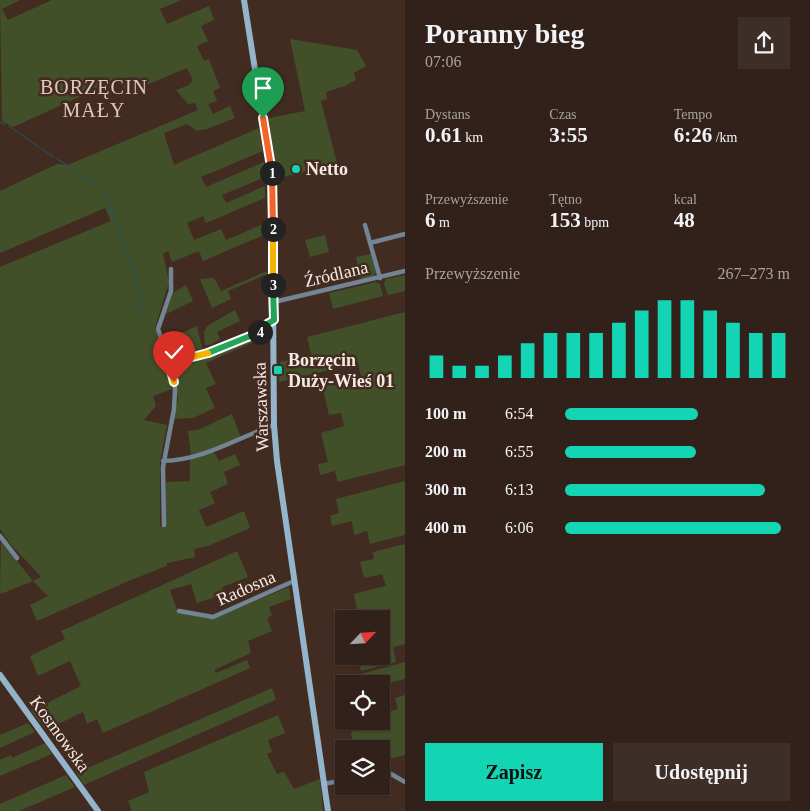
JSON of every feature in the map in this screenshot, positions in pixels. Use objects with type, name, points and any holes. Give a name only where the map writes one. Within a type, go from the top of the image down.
[{"type":"main road","name":"Warszawska","points":[[244,0],[272,178],[274,426],[294,582],[328,811]]},
{"type":"main road","name":"Kosmowska","points":[[0,675],[98,811]]},
{"type":"street","points":[[365,225],[380,278]]},
{"type":"street","points":[[370,243],[405,234]]},
{"type":"street","points":[[164,525],[163,460],[175,400],[174,376],[158,329],[171,291],[171,269]]},
{"type":"street","name":"Źródlana","points":[[274,302],[405,272]]},
{"type":"street","points":[[262,332],[267,324],[274,320]]},
{"type":"street","points":[[169,363],[200,356],[256,332],[262,332],[269,337],[274,337]]},
{"type":"street","points":[[163,460],[186,459],[201,455],[274,426]]},
{"type":"street","points":[[0,536],[17,558]]},
{"type":"street","name":"Radosna","points":[[179,611],[213,617],[294,582]]},
{"type":"street","points":[[390,773],[405,782]]},
{"type":"street","points":[[324,784],[335,782]]},
{"type":"green space","points":[[0,0],[20,0],[2,9],[8,20],[52,0],[181,0],[160,9],[167,24],[209,6],[214,20],[201,26],[208,41],[197,46],[204,61],[209,59],[220,88],[213,91],[217,101],[208,104],[213,114],[230,106],[235,118],[207,129],[197,131],[187,124],[164,133],[174,165],[259,128],[263,151],[201,177],[206,187],[264,162],[265,177],[222,195],[226,203],[265,186],[265,198],[206,223],[203,216],[187,223],[194,240],[221,229],[226,240],[266,223],[266,234],[203,261],[199,251],[172,262],[168,251],[163,253],[169,282],[155,328],[168,368],[172,389],[153,396],[156,406],[144,420],[167,425],[160,462],[160,526],[166,524],[166,482],[190,481],[190,459],[214,452],[219,461],[235,454],[240,465],[224,472],[228,484],[210,492],[215,503],[199,510],[206,527],[244,511],[250,528],[208,546],[194,549],[195,557],[167,563],[167,566],[37,621],[30,605],[48,596],[33,581],[41,577],[0,529],[0,267],[111,221],[105,208],[0,253],[0,191],[57,164],[68,165],[198,110],[195,103],[188,104],[176,90],[189,85],[193,80],[187,68],[127,93],[119,79],[13,127],[2,121]]},
{"type":"green space","points":[[290,39],[357,50],[366,66],[354,73],[356,80],[326,92],[327,99],[321,101],[337,163],[276,179],[269,118],[305,111]]},
{"type":"green space","points":[[325,235],[329,252],[310,257],[305,240]]},
{"type":"green space","points":[[371,254],[376,273],[374,277],[361,280],[356,257]]},
{"type":"green space","points":[[267,271],[267,274],[228,291],[231,299],[212,308],[200,279],[214,278],[221,291]]},
{"type":"green space","points":[[405,275],[405,291],[388,295],[384,283],[386,279]]},
{"type":"green space","points":[[376,282],[380,284],[383,296],[333,309],[329,293]]},
{"type":"green space","points":[[186,285],[193,301],[166,314],[173,293]]},
{"type":"green space","points":[[235,310],[240,321],[217,332],[220,339],[212,344],[205,345],[204,332],[207,326]]},
{"type":"green space","points":[[405,312],[405,465],[338,482],[335,471],[320,475],[318,464],[328,462],[321,433],[344,426],[341,413],[329,415],[322,385],[361,376],[358,363],[279,382],[280,362],[311,354],[307,337]]},
{"type":"green space","points":[[197,326],[202,348],[174,358],[169,356],[164,341]]},
{"type":"green space","points":[[254,336],[267,336],[206,363],[216,384],[206,388],[215,408],[193,418],[174,419],[178,399],[175,364],[204,358]]},
{"type":"green space","points":[[232,414],[241,438],[191,456],[188,431],[198,430]]},
{"type":"green space","points":[[405,481],[405,535],[370,544],[367,531],[354,535],[352,521],[332,526],[330,516],[339,513],[336,499]]},
{"type":"green space","points":[[1,541],[33,581],[1,594]]},
{"type":"green space","points":[[405,544],[405,644],[393,647],[396,662],[390,664],[390,610],[357,610],[354,594],[386,586],[382,574],[364,578],[360,562],[374,559],[373,552]]},
{"type":"green space","points":[[237,551],[248,577],[222,587],[225,594],[197,603],[191,584],[170,590],[178,613],[212,619],[289,587],[291,599],[269,607],[272,615],[267,619],[272,631],[248,641],[251,653],[214,670],[216,673],[247,660],[250,668],[103,733],[97,719],[87,724],[83,712],[46,730],[31,711],[81,686],[70,661],[38,676],[30,656],[65,639],[61,631]]},
{"type":"green space","points":[[405,662],[405,679],[390,683],[390,675],[361,674]]},
{"type":"green space","points":[[360,665],[384,665],[361,671]]},
{"type":"green space","points":[[272,688],[276,699],[273,701],[84,785],[76,773]]},
{"type":"green space","points":[[405,695],[405,755],[390,759],[390,740],[352,740],[351,732],[359,730],[390,730],[390,711],[398,709],[395,698]]},
{"type":"green space","points":[[278,715],[285,733],[268,740],[272,752],[267,754],[277,774],[284,772],[294,789],[320,779],[323,811],[132,811],[128,801],[149,792],[144,772]]},
{"type":"green space","points":[[28,723],[35,732],[0,748],[0,735]]},
{"type":"green space","points":[[45,743],[52,754],[0,776],[0,760],[11,755],[12,758]]},
{"type":"green space","points":[[66,775],[75,787],[19,811],[0,811],[0,804]]},
{"type":"waterway","points":[[0,122],[5,124]]},
{"type":"waterway","points":[[9,126],[39,147]]},
{"type":"waterway","points":[[42,149],[54,157]]},
{"type":"waterway","points":[[57,159],[75,170]]},
{"type":"waterway","points":[[78,173],[99,186]]},
{"type":"waterway","points":[[103,190],[108,203]]},
{"type":"waterway","points":[[110,207],[116,223]]},
{"type":"waterway","points":[[118,227],[124,243]]},
{"type":"waterway","points":[[126,247],[132,264]]},
{"type":"waterway","points":[[134,269],[140,286]]},
{"type":"waterway","points":[[139,312],[140,290]]},
{"type":"place","name":"Netto","points":[[296,169]]},
{"type":"place","name":"Borzęcin Duży-Wieś 01","points":[[278,370]]},
{"type":"district","name":"BORZĘCIN MAŁY","points":[[94,98]]},
{"type":"route","points":[[174,382],[174,376],[169,363],[200,356],[256,332],[262,332],[267,324],[274,320],[272,178],[263,118]]}]
